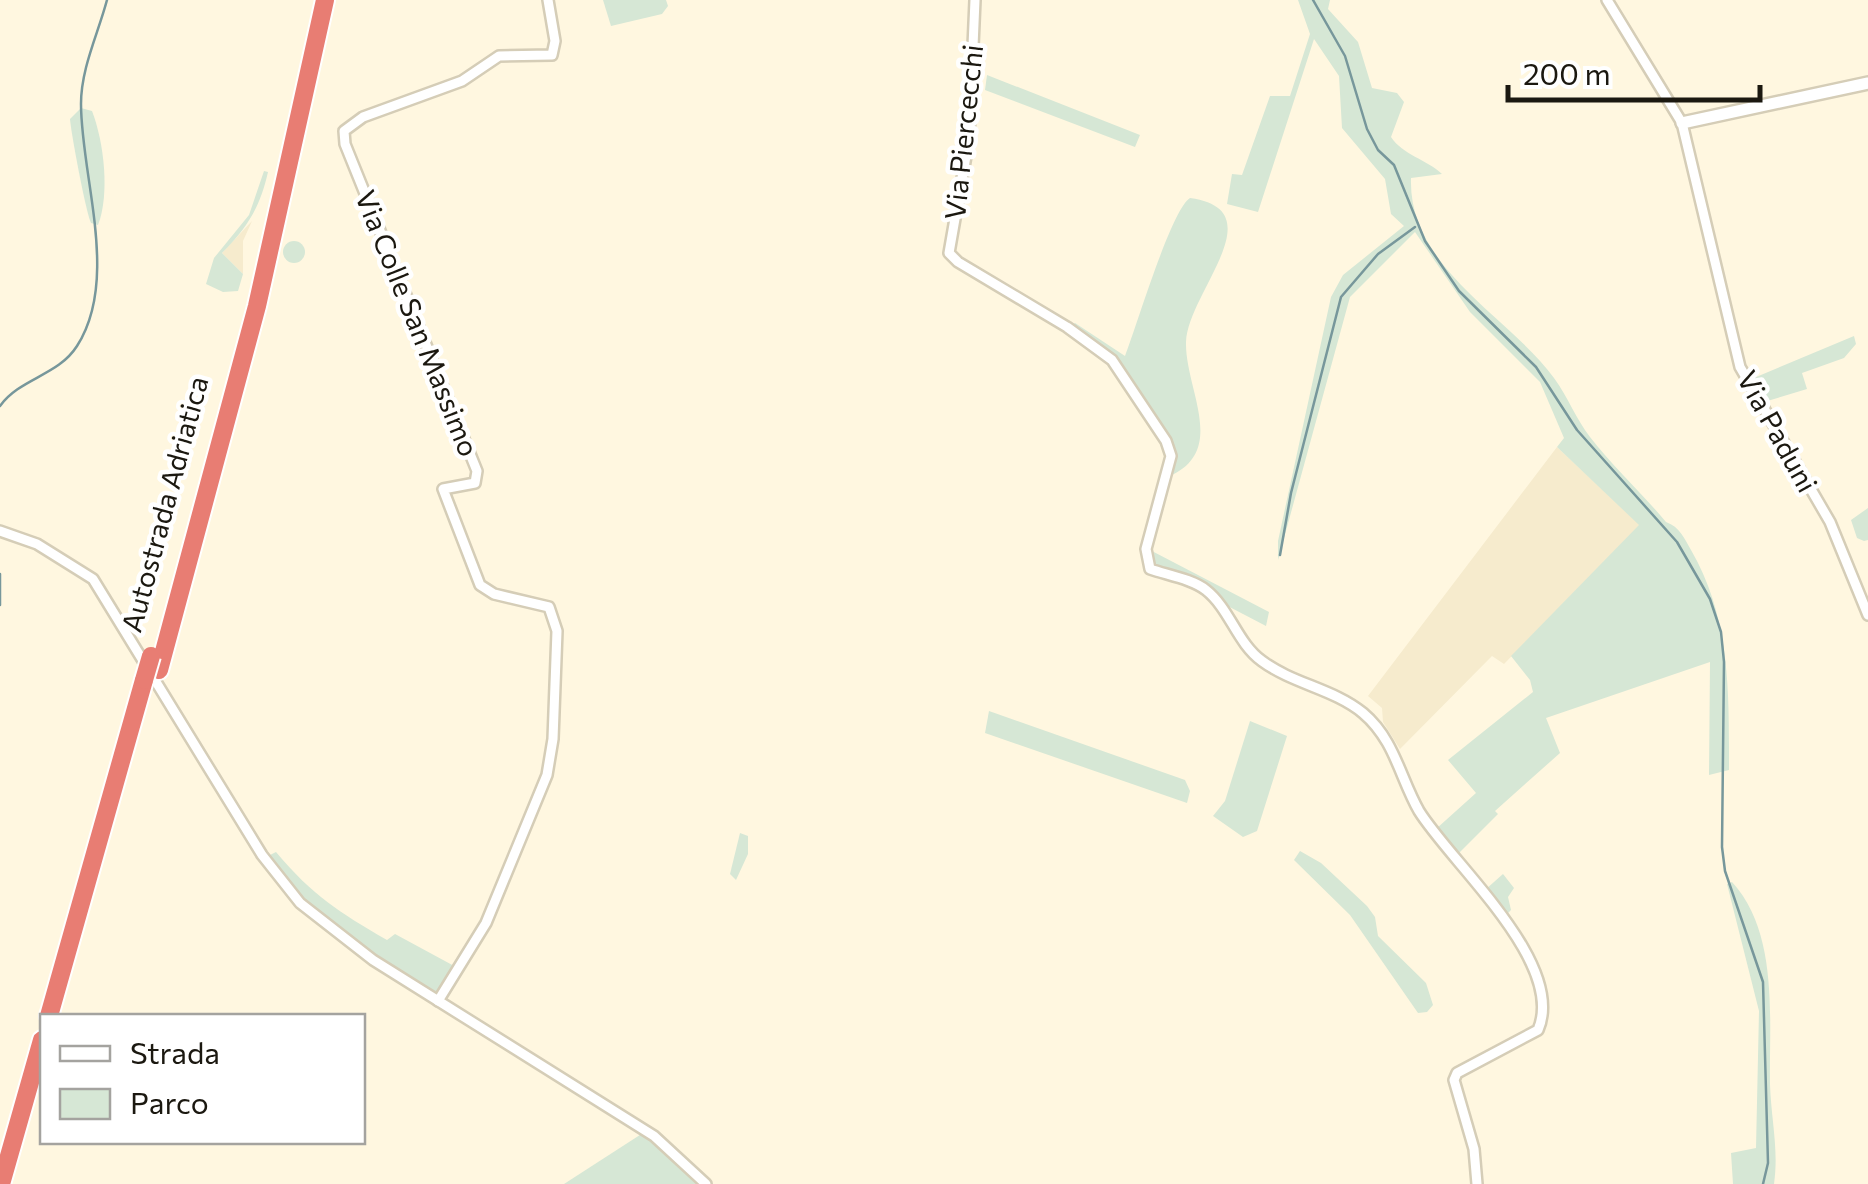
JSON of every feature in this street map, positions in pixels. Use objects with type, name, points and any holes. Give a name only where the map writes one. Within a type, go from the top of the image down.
[{"type":"highway","name":"Autostrada Adriatica","points":[[62,1014],[246,305],[313,0]]},
{"type":"highway","name":"Autostrada Adriatica","points":[[50,1014],[252,324],[324,0]]},
{"type":"highway","points":[[13,1184],[40,1049]]},
{"type":"highway","points":[[1,1184],[40,1088]]},
{"type":"street","name":"Via Colle San Massimo","points":[[438,1001],[486,923],[547,775],[554,739],[556,631],[549,607],[494,594],[480,585],[443,489],[470,486],[478,479],[477,471],[345,144],[344,131],[363,117],[462,81],[498,56],[552,55],[555,41],[548,0]]},
{"type":"street","name":"Via Piercecchi","points":[[975,0],[969,139],[949,252],[958,262],[1067,327],[1112,360],[1166,441],[1170,456],[1146,549],[1150,569],[1207,591],[1244,645],[1262,662],[1366,715],[1402,766],[1420,814],[1505,918],[1528,959],[1542,1006],[1538,1030],[1456,1072],[1454,1080],[1474,1149],[1477,1184]]},
{"type":"street","name":"Via Paduni","points":[[1607,0],[1682,122],[1740,367],[1830,522],[1868,615]]},
{"type":"street","points":[[1682,122],[1868,83]]},
{"type":"street","points":[[0,531],[36,544],[93,579],[262,855],[300,903],[373,960],[654,1136],[706,1184]]},
{"type":"shaded area","points":[[252,221],[243,241],[243,274],[222,253]]},
{"type":"shaded area","points":[[1557,447],[1640,525],[1504,664],[1492,656],[1400,749],[1383,722],[1382,708],[1368,696]]},
{"type":"green space","points":[[603,0],[666,0],[668,6],[662,14],[611,26]]},
{"type":"green space","points":[[1298,0],[1330,0],[1328,9],[1358,42],[1372,88],[1397,93],[1404,102],[1391,137],[1442,174],[1411,178],[1414,210],[1443,264],[1535,355],[1599,448],[1666,522],[1678,530],[1691,550],[1704,576],[1721,630],[1728,685],[1729,770],[1709,775],[1710,662],[1546,718],[1560,753],[1495,811],[1498,814],[1457,855],[1436,829],[1476,793],[1448,760],[1533,692],[1530,680],[1511,656],[1639,525],[1557,447],[1564,438],[1540,382],[1470,312],[1415,232],[1350,297],[1278,560],[1278,541],[1331,297],[1343,275],[1404,226],[1391,214],[1385,179],[1342,128],[1339,76],[1314,39],[1258,212],[1227,204],[1232,174],[1242,175],[1270,96],[1290,96],[1310,34]]},
{"type":"green space","points":[[987,75],[1140,135],[1135,147],[985,90]]},
{"type":"green space","points":[[81,108],[92,111],[100,138],[105,183],[98,225],[91,223],[89,216],[71,127],[70,119]]},
{"type":"green space","points":[[264,171],[268,172],[257,206],[222,253],[243,274],[238,291],[223,292],[206,284],[214,258],[249,215]]},
{"type":"green space","points":[[1190,198],[1215,206],[1226,219],[1227,236],[1190,322],[1186,342],[1199,416],[1197,449],[1188,463],[1172,475],[1173,457],[1114,360],[1069,327],[1075,323],[1125,356],[1173,224]]},
{"type":"green space","points":[[294,241],[302,244],[302,260],[294,263],[286,260],[283,252],[286,244]]},
{"type":"green space","points":[[1854,336],[1856,344],[1844,358],[1802,373],[1807,389],[1764,402],[1749,380]]},
{"type":"green space","points":[[1868,508],[1868,540],[1864,541],[1857,538],[1851,520]]},
{"type":"green space","points":[[1150,550],[1269,612],[1266,626],[1220,602],[1216,595],[1151,568]]},
{"type":"green space","points":[[989,711],[1185,780],[1190,791],[1187,803],[985,733]]},
{"type":"green space","points":[[1250,721],[1287,736],[1257,831],[1243,837],[1213,816],[1225,801]]},
{"type":"green space","points":[[740,833],[748,836],[748,854],[736,880],[730,874]]},
{"type":"green space","points":[[1300,851],[1321,863],[1367,906],[1375,917],[1378,936],[1426,983],[1433,1005],[1427,1012],[1418,1013],[1350,915],[1294,860]]},
{"type":"green space","points":[[276,852],[315,892],[355,921],[387,940],[395,934],[456,967],[438,998],[305,904],[268,856]]},
{"type":"green space","points":[[1503,874],[1514,888],[1508,897],[1511,910],[1506,915],[1485,890]]},
{"type":"green space","points":[[1732,882],[1758,926],[1768,978],[1774,1184],[1733,1184],[1731,1153],[1756,1148],[1759,1011],[1727,884]]},
{"type":"green space","points":[[643,1133],[701,1184],[564,1184]]},
{"type":"waterway","points":[[0,406],[18,389],[69,356],[90,319],[97,259],[81,104],[87,64],[107,0]]},
{"type":"waterway","points":[[1313,0],[1345,56],[1367,129],[1378,150],[1394,165],[1425,241],[1459,291],[1536,367],[1577,430],[1677,542],[1710,599],[1721,632],[1724,662],[1725,871],[1763,982],[1768,1163],[1763,1184]]},
{"type":"waterway","points":[[1280,555],[1291,493],[1341,297],[1378,254],[1415,227]]},
{"type":"waterway","points":[[0,574],[0,605]]}]
